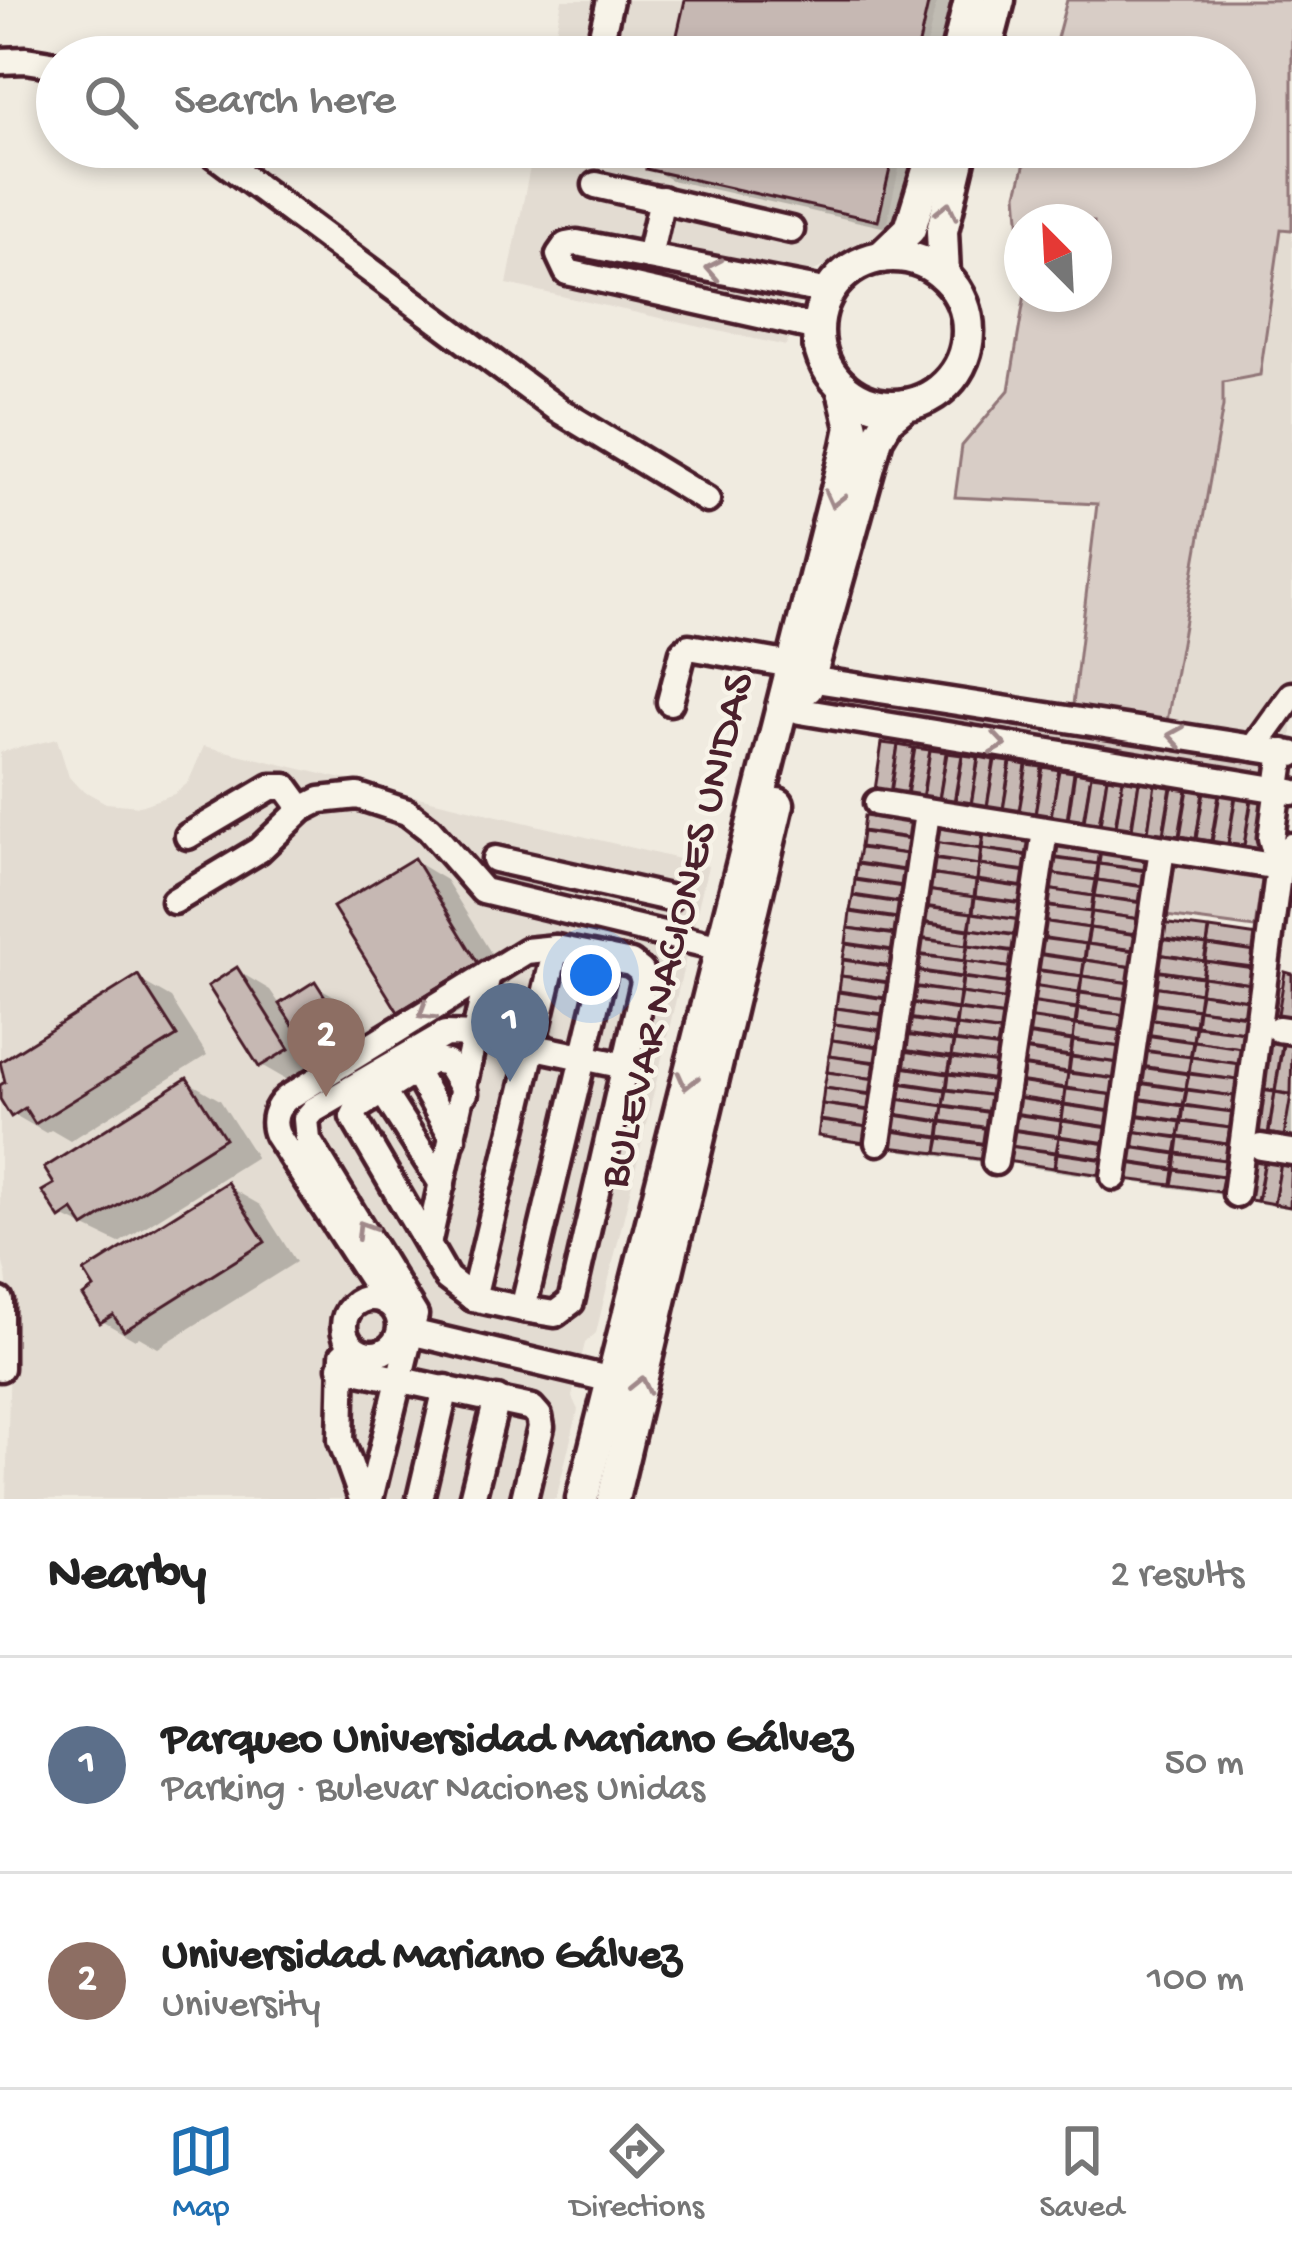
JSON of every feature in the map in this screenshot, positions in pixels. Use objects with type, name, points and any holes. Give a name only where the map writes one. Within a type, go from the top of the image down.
[{"type":"main road","points":[[961,36],[970,0]]},
{"type":"main road","points":[[990,36],[999,0]]},
{"type":"main road","points":[[881,256],[915,259],[944,275],[968,318],[965,352],[949,381],[905,405],[871,402],[842,386],[826,365],[818,328],[829,292],[846,272],[881,256],[910,229],[928,168]]},
{"type":"main road","points":[[944,275],[942,231],[957,168]]},
{"type":"main road","name":"BULEVAR NACIONES UNIDAS","points":[[613,1499],[800,711],[801,672],[852,427],[842,386]]},
{"type":"main road","name":"BULEVAR NACIONES UNIDAS","points":[[582,1499],[721,948],[801,672],[877,438],[889,418],[905,405]]},
{"type":"street","points":[[602,36],[610,0]]},
{"type":"street","points":[[0,61],[36,62]]},
{"type":"street","points":[[231,168],[557,409],[707,500]]},
{"type":"street","points":[[596,184],[791,230]]},
{"type":"street","points":[[649,257],[662,199]]},
{"type":"street","points":[[818,328],[567,272],[559,255],[566,245],[577,243],[829,292]]},
{"type":"street","points":[[670,702],[683,652],[689,646],[801,672],[1288,753],[1285,791],[1271,838],[1286,856],[1236,1194]]},
{"type":"street","points":[[1254,748],[1292,694]]},
{"type":"street","points":[[800,711],[1285,791]]},
{"type":"street","points":[[188,836],[271,787],[286,787],[302,809]]},
{"type":"street","points":[[174,902],[259,850],[302,809],[344,795],[372,798],[407,812],[429,829],[483,891],[721,948]]},
{"type":"street","points":[[877,802],[1162,849],[1286,856]]},
{"type":"street","points":[[878,1142],[927,813]]},
{"type":"street","points":[[995,1162],[1045,831]]},
{"type":"street","points":[[1114,1177],[1162,849]]},
{"type":"street","points":[[495,859],[669,898]]},
{"type":"street","points":[[526,903],[533,868]]},
{"type":"street","points":[[473,1298],[556,948]]},
{"type":"street","points":[[465,1093],[442,1060],[433,1060],[358,1107],[354,1124],[446,1278],[473,1298],[555,1314],[571,1302],[643,977],[631,963],[556,948],[526,951],[287,1098],[275,1114],[277,1135],[386,1302],[409,1326],[614,1373]]},
{"type":"street","points":[[523,1309],[607,958]]},
{"type":"street","points":[[428,1245],[488,974]]},
{"type":"street","points":[[366,1499],[401,1379],[409,1326],[308,1140],[304,1124],[314,1111],[432,1039],[458,1033],[625,1066]]},
{"type":"street","points":[[416,1071],[453,1138]]},
{"type":"street","points":[[382,1092],[442,1184]]},
{"type":"street","points":[[1262,1147],[1292,1152]]},
{"type":"street","points":[[366,1499],[341,1440],[341,1367],[348,1342],[344,1324],[351,1307],[368,1299],[386,1302]]},
{"type":"street","points":[[0,1301],[0,1367]]},
{"type":"street","points":[[348,1342],[362,1353],[380,1353],[409,1326]]},
{"type":"street","points":[[341,1367],[532,1408],[541,1427],[524,1499]]},
{"type":"street","points":[[420,1499],[446,1388]]},
{"type":"street","points":[[472,1499],[497,1399]]},
{"type":"shaded area","points":[[562,0],[937,0],[929,36],[555,36]]},
{"type":"shaded area","points":[[1067,0],[1292,0],[1292,230],[1281,229],[1260,375],[1223,382],[1223,406],[1166,727],[1072,713],[1097,504],[955,497],[962,446],[1009,390],[1022,312],[1112,312],[1112,204],[1018,204],[1024,168],[1256,168],[1256,36],[1058,36]]},
{"type":"shaded area","points":[[530,168],[899,168],[887,222],[869,244],[810,273],[786,346],[507,284]]},
{"type":"shaded area","points":[[1282,228],[1292,230],[1292,746],[1166,727],[1223,406],[1223,381],[1260,375]]},
{"type":"shaded area","points":[[891,692],[1292,754],[1292,792],[883,725]]},
{"type":"shaded area","points":[[57,739],[69,777],[106,803],[140,806],[174,794],[188,783],[204,746],[708,866],[596,1333],[585,1343],[572,1397],[578,1410],[556,1499],[6,1499],[11,1323],[0,1253],[0,752]]},
{"type":"shaded area","points":[[1174,861],[1263,874],[1255,928],[1166,916]]},
{"type":"building","points":[[685,0],[929,0],[921,36],[677,36]]},
{"type":"building","points":[[646,168],[890,168],[878,221]]},
{"type":"building","points":[[882,743],[898,745],[890,793],[875,790]]},
{"type":"building","points":[[898,745],[914,748],[906,795],[891,793]]},
{"type":"building","points":[[915,748],[930,750],[922,798],[907,795]]},
{"type":"building","points":[[930,750],[946,752],[939,800],[923,798]]},
{"type":"building","points":[[947,753],[962,755],[954,802],[939,800]]},
{"type":"building","points":[[963,755],[978,757],[971,805],[955,802]]},
{"type":"building","points":[[979,757],[994,760],[987,807],[971,805]]},
{"type":"building","points":[[995,760],[1010,762],[1003,810],[987,807]]},
{"type":"building","points":[[1011,762],[1026,765],[1019,812],[1003,810]]},
{"type":"building","points":[[1027,765],[1042,767],[1035,815],[1019,812]]},
{"type":"building","points":[[1043,767],[1059,770],[1051,817],[1035,815]]},
{"type":"building","points":[[1059,770],[1074,772],[1067,820],[1051,817]]},
{"type":"building","points":[[1075,772],[1091,775],[1083,822],[1068,820]]},
{"type":"building","points":[[1091,775],[1107,777],[1099,824],[1084,822]]},
{"type":"building","points":[[1107,777],[1123,779],[1115,827],[1100,825]]},
{"type":"building","points":[[1123,779],[1139,782],[1131,829],[1116,827]]},
{"type":"building","points":[[1139,782],[1155,784],[1148,832],[1132,829]]},
{"type":"building","points":[[1155,784],[1171,787],[1163,834],[1148,832]]},
{"type":"building","points":[[1172,787],[1187,789],[1179,836],[1164,834]]},
{"type":"building","points":[[1188,789],[1203,792],[1196,839],[1180,836]]},
{"type":"building","points":[[1204,791],[1219,794],[1211,841],[1196,839]]},
{"type":"building","points":[[1220,794],[1235,796],[1228,844],[1212,842]]},
{"type":"building","points":[[1236,796],[1251,799],[1244,846],[1228,844]]},
{"type":"building","points":[[1252,799],[1267,801],[1260,849],[1244,846]]},
{"type":"building","points":[[864,816],[912,822],[910,838],[862,831]]},
{"type":"building","points":[[936,827],[983,833],[981,849],[933,842]]},
{"type":"building","points":[[862,832],[910,839],[907,854],[860,847]]},
{"type":"building","points":[[984,833],[1032,840],[1029,855],[982,849]]},
{"type":"building","points":[[1053,841],[1100,848],[1098,864],[1050,857]]},
{"type":"building","points":[[933,842],[981,849],[979,865],[931,858]]},
{"type":"building","points":[[860,848],[907,854],[905,870],[857,863]]},
{"type":"building","points":[[1101,848],[1149,855],[1147,870],[1099,864]]},
{"type":"building","points":[[982,849],[1029,856],[1027,871],[980,865]]},
{"type":"building","points":[[414,858],[478,963],[398,1012],[333,907]]},
{"type":"building","points":[[1050,858],[1098,864],[1096,880],[1048,873]]},
{"type":"building","points":[[931,859],[979,865],[977,881],[929,874]]},
{"type":"building","points":[[857,864],[905,871],[903,886],[855,879]]},
{"type":"building","points":[[1099,864],[1146,871],[1144,886],[1097,880]]},
{"type":"building","points":[[979,865],[1027,872],[1025,887],[977,880]]},
{"type":"building","points":[[1048,873],[1096,880],[1093,896],[1046,889]]},
{"type":"building","points":[[929,874],[976,881],[974,897],[926,890]]},
{"type":"building","points":[[855,880],[903,887],[900,902],[853,895]]},
{"type":"building","points":[[1097,880],[1144,887],[1142,902],[1094,896]]},
{"type":"building","points":[[977,881],[1025,888],[1022,903],[975,897]]},
{"type":"building","points":[[1046,889],[1093,896],[1091,912],[1043,905]]},
{"type":"building","points":[[926,890],[974,897],[972,913],[924,906]]},
{"type":"building","points":[[853,896],[900,903],[898,918],[850,911]]},
{"type":"building","points":[[1094,896],[1142,903],[1140,919],[1092,912]]},
{"type":"building","points":[[975,897],[1022,904],[1020,920],[973,913]]},
{"type":"building","points":[[1043,906],[1091,912],[1089,928],[1041,921]]},
{"type":"building","points":[[924,907],[972,913],[969,929],[922,922]]},
{"type":"building","points":[[850,912],[898,919],[896,934],[848,928]]},
{"type":"building","points":[[1092,912],[1139,919],[1137,934],[1089,928]]},
{"type":"building","points":[[972,913],[1020,920],[1018,935],[970,929]]},
{"type":"building","points":[[1041,921],[1089,928],[1086,944],[1039,937]]},
{"type":"building","points":[[922,923],[969,930],[967,945],[919,938]]},
{"type":"building","points":[[1161,923],[1209,929],[1207,945],[1159,938]]},
{"type":"building","points":[[848,928],[896,935],[893,950],[846,943]]},
{"type":"building","points":[[1090,928],[1137,935],[1135,950],[1087,944]]},
{"type":"building","points":[[970,929],[1018,936],[1016,951],[968,945]]},
{"type":"building","points":[[1210,929],[1258,936],[1255,952],[1207,945]]},
{"type":"building","points":[[1039,938],[1086,944],[1084,960],[1036,953]]},
{"type":"building","points":[[919,939],[967,945],[965,961],[917,954]]},
{"type":"building","points":[[1159,939],[1207,945],[1204,961],[1157,954]]},
{"type":"building","points":[[846,944],[893,951],[891,966],[843,959]]},
{"type":"building","points":[[1087,944],[1135,951],[1133,967],[1085,960]]},
{"type":"building","points":[[968,945],[1015,952],[1013,968],[965,961]]},
{"type":"building","points":[[1208,945],[1255,952],[1253,967],[1205,961]]},
{"type":"building","points":[[1036,954],[1084,961],[1082,976],[1034,969]]},
{"type":"building","points":[[1157,954],[1205,961],[1202,977],[1154,970]]},
{"type":"building","points":[[917,955],[965,961],[962,977],[915,970]]},
{"type":"building","points":[[843,960],[891,967],[889,982],[841,976]]},
{"type":"building","points":[[1085,960],[1132,967],[1130,983],[1082,976]]},
{"type":"building","points":[[966,961],[1013,968],[1011,984],[963,977]]},
{"type":"building","points":[[1205,961],[1253,968],[1251,984],[1203,977]]},
{"type":"building","points":[[237,967],[289,1049],[259,1067],[208,986]]},
{"type":"building","points":[[1034,970],[1082,976],[1079,992],[1032,985]]},
{"type":"building","points":[[915,971],[962,978],[960,993],[912,986]]},
{"type":"building","points":[[1154,971],[1202,977],[1200,993],[1152,986]]},
{"type":"building","points":[[1285,972],[1292,974],[1292,1022],[1277,1020]]},
{"type":"building","points":[[138,975],[177,1036],[35,1124],[25,1108],[11,1117],[0,1099],[0,1085],[5,1082],[0,1062]]},
{"type":"building","points":[[841,976],[889,983],[886,998],[839,991]]},
{"type":"building","points":[[1082,976],[1130,983],[1128,999],[1080,992]]},
{"type":"building","points":[[1203,977],[1251,984],[1248,1000],[1200,993]]},
{"type":"building","points":[[963,978],[1011,984],[1009,1000],[961,993]]},
{"type":"building","points":[[315,981],[336,1014],[300,1036],[279,1004]]},
{"type":"building","points":[[1032,986],[1079,993],[1077,1008],[1030,1001]]},
{"type":"building","points":[[1152,986],[1200,993],[1198,1009],[1150,1002]]},
{"type":"building","points":[[912,987],[960,993],[958,1009],[910,1002]]},
{"type":"building","points":[[838,992],[886,999],[884,1014],[836,1008]]},
{"type":"building","points":[[961,993],[1008,1000],[1006,1016],[958,1009]]},
{"type":"building","points":[[1080,993],[1128,999],[1125,1015],[1078,1008]]},
{"type":"building","points":[[1201,993],[1248,1000],[1246,1015],[1198,1009]]},
{"type":"building","points":[[1029,1002],[1077,1009],[1075,1024],[1027,1017]]},
{"type":"building","points":[[910,1003],[958,1010],[955,1025],[908,1018]]},
{"type":"building","points":[[1150,1003],[1197,1009],[1195,1025],[1147,1018]]},
{"type":"building","points":[[836,1008],[884,1015],[882,1030],[834,1024]]},
{"type":"building","points":[[1078,1009],[1126,1015],[1123,1031],[1076,1024]]},
{"type":"building","points":[[1198,1009],[1246,1016],[1244,1032],[1196,1025]]},
{"type":"building","points":[[958,1010],[1006,1016],[1004,1032],[956,1025]]},
{"type":"building","points":[[1027,1018],[1075,1025],[1073,1040],[1025,1033]]},
{"type":"building","points":[[908,1019],[955,1026],[953,1041],[906,1034]]},
{"type":"building","points":[[1147,1019],[1195,1026],[1193,1041],[1145,1034]]},
{"type":"building","points":[[834,1024],[882,1031],[879,1046],[832,1040]]},
{"type":"building","points":[[1075,1025],[1123,1031],[1121,1047],[1073,1040]]},
{"type":"building","points":[[956,1026],[1004,1032],[1001,1048],[954,1041]]},
{"type":"building","points":[[1196,1026],[1244,1032],[1241,1048],[1193,1041]]},
{"type":"building","points":[[1025,1034],[1072,1041],[1070,1056],[1023,1049]]},
{"type":"building","points":[[905,1035],[953,1042],[951,1057],[903,1050]]},
{"type":"building","points":[[1145,1035],[1193,1042],[1190,1057],[1143,1050]]},
{"type":"building","points":[[832,1040],[879,1047],[877,1062],[829,1056]]},
{"type":"building","points":[[1073,1041],[1121,1047],[1119,1063],[1071,1056]]},
{"type":"building","points":[[1194,1041],[1241,1048],[1239,1064],[1191,1057]]},
{"type":"building","points":[[954,1042],[1002,1048],[999,1064],[951,1057]]},
{"type":"building","points":[[1267,1042],[1282,1044],[1275,1091],[1259,1089]]},
{"type":"building","points":[[1283,1044],[1292,1046],[1291,1094],[1275,1092]]},
{"type":"building","points":[[1022,1050],[1070,1057],[1068,1072],[1020,1065]]},
{"type":"building","points":[[903,1051],[951,1058],[948,1073],[901,1066]]},
{"type":"building","points":[[1143,1051],[1191,1057],[1188,1073],[1141,1066]]},
{"type":"building","points":[[829,1056],[877,1063],[875,1079],[827,1072]]},
{"type":"building","points":[[1071,1057],[1119,1063],[1116,1079],[1069,1072]]},
{"type":"building","points":[[1191,1057],[1239,1064],[1237,1080],[1189,1073]]},
{"type":"building","points":[[952,1058],[999,1064],[997,1080],[949,1073]]},
{"type":"building","points":[[1020,1066],[1068,1073],[1066,1088],[1018,1081]]},
{"type":"building","points":[[901,1067],[948,1074],[946,1089],[899,1082]]},
{"type":"building","points":[[1140,1067],[1188,1074],[1186,1089],[1138,1082]]},
{"type":"building","points":[[827,1072],[875,1079],[872,1094],[824,1088]]},
{"type":"building","points":[[1068,1073],[1116,1079],[1114,1095],[1066,1088]]},
{"type":"building","points":[[949,1074],[997,1081],[995,1096],[947,1089]]},
{"type":"building","points":[[1189,1074],[1237,1080],[1234,1096],[1186,1089]]},
{"type":"building","points":[[187,1078],[225,1138],[84,1227],[73,1210],[60,1219],[42,1191],[54,1184],[44,1168]]},
{"type":"building","points":[[1018,1082],[1065,1089],[1063,1104],[1016,1097]]},
{"type":"building","points":[[898,1083],[946,1090],[944,1105],[896,1098]]},
{"type":"building","points":[[1138,1083],[1186,1090],[1183,1105],[1136,1098]]},
{"type":"building","points":[[824,1088],[872,1095],[870,1110],[822,1104]]},
{"type":"building","points":[[1066,1089],[1114,1095],[1111,1111],[1064,1104]]},
{"type":"building","points":[[947,1090],[995,1096],[992,1112],[944,1105]]},
{"type":"building","points":[[1187,1090],[1234,1096],[1232,1112],[1184,1105]]},
{"type":"building","points":[[1259,1090],[1275,1092],[1267,1140],[1251,1137]]},
{"type":"building","points":[[1275,1092],[1291,1095],[1283,1142],[1268,1140]]},
{"type":"building","points":[[1016,1098],[1063,1105],[1061,1120],[1013,1113]]},
{"type":"building","points":[[896,1099],[944,1106],[941,1121],[894,1114]]},
{"type":"building","points":[[1136,1099],[1183,1106],[1181,1121],[1134,1114]]},
{"type":"building","points":[[822,1104],[870,1111],[867,1127],[820,1120]]},
{"type":"building","points":[[1064,1105],[1112,1112],[1109,1127],[1062,1120]]},
{"type":"building","points":[[944,1106],[992,1113],[990,1128],[942,1121]]},
{"type":"building","points":[[1184,1106],[1232,1112],[1230,1128],[1182,1121]]},
{"type":"building","points":[[1013,1114],[1061,1121],[1059,1136],[1011,1129]]},
{"type":"building","points":[[894,1115],[941,1122],[939,1137],[892,1130]]},
{"type":"building","points":[[1133,1115],[1181,1122],[1179,1137],[1131,1131]]},
{"type":"building","points":[[820,1121],[868,1127],[865,1143],[818,1136]]},
{"type":"building","points":[[1062,1121],[1109,1128],[1107,1143],[1059,1136]]},
{"type":"building","points":[[942,1122],[990,1129],[987,1144],[940,1137]]},
{"type":"building","points":[[1182,1122],[1230,1128],[1227,1144],[1179,1137]]},
{"type":"building","points":[[1011,1130],[1059,1137],[1056,1152],[1009,1146]]},
{"type":"building","points":[[892,1131],[939,1138],[937,1153],[889,1147]]},
{"type":"building","points":[[1131,1131],[1179,1138],[1176,1153],[1129,1146]]},
{"type":"building","points":[[1059,1137],[1107,1144],[1105,1159],[1057,1152]]},
{"type":"building","points":[[940,1138],[988,1145],[985,1160],[937,1153]]},
{"type":"building","points":[[1179,1138],[1227,1144],[1225,1160],[1177,1153]]},
{"type":"building","points":[[1009,1146],[1056,1153],[1054,1168],[1006,1161]]},
{"type":"building","points":[[1129,1147],[1176,1154],[1174,1169],[1127,1162]]},
{"type":"building","points":[[1250,1152],[1266,1154],[1257,1201],[1242,1199]]},
{"type":"building","points":[[1057,1153],[1105,1160],[1102,1175],[1055,1168]]},
{"type":"building","points":[[1177,1154],[1225,1160],[1223,1176],[1175,1169]]},
{"type":"building","points":[[1266,1154],[1282,1157],[1274,1204],[1258,1201]]},
{"type":"building","points":[[1282,1157],[1292,1158],[1290,1207],[1274,1204]]},
{"type":"building","points":[[1127,1163],[1174,1170],[1172,1185],[1124,1179]]},
{"type":"building","points":[[1175,1170],[1223,1177],[1220,1192],[1172,1185]]},
{"type":"building","points":[[227,1182],[265,1242],[124,1331],[113,1315],[100,1323],[83,1296],[94,1288],[84,1272]]},
{"type":"place","name":"Parqueo Universidad Mariano Gálvez","points":[[510,1082]]},
{"type":"place","name":"Universidad Mariano Gálvez","points":[[326,1097]]}]
